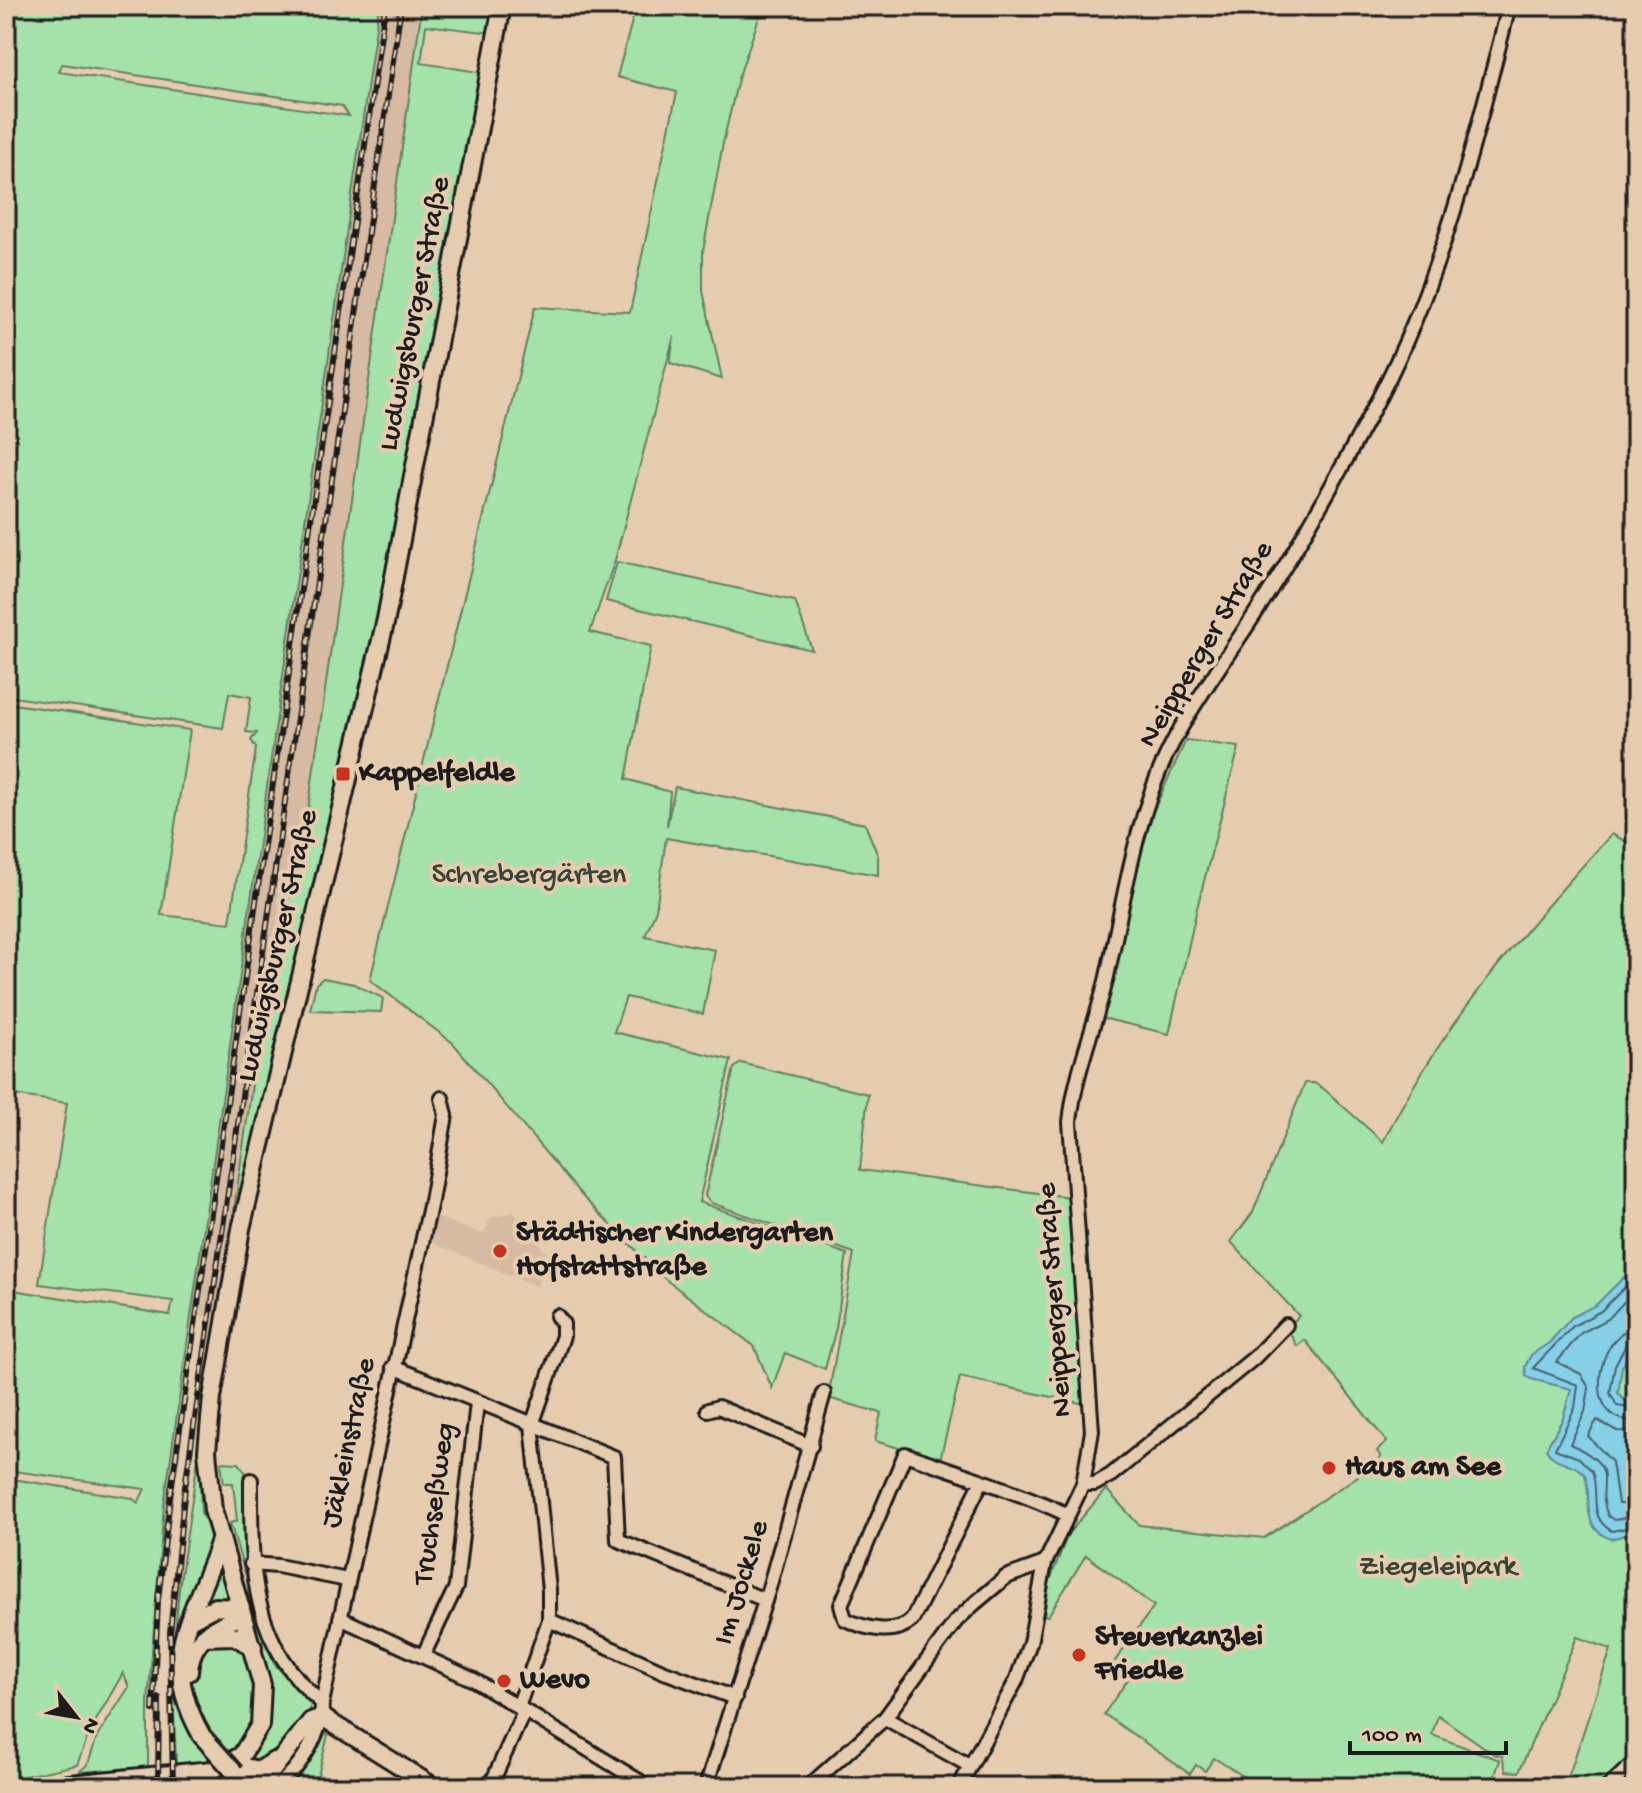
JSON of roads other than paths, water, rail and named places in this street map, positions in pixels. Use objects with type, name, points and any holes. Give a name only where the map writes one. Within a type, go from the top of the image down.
[{"type":"main road","name":"Ludwigsburger Straße","points":[[40,1787],[212,1770],[241,1756],[260,1725],[262,1685],[220,1540],[207,1451],[229,1289],[386,619],[502,6]]},
{"type":"main road","points":[[220,1540],[182,1633],[181,1679],[191,1717],[239,1770],[250,1787]]},
{"type":"main road","points":[[188,1621],[215,1607],[242,1612]]},
{"type":"main road","points":[[206,1734],[188,1676],[193,1649],[202,1637],[242,1612]]},
{"type":"main road","points":[[202,1637],[234,1636],[253,1647]]},
{"type":"main road","points":[[259,1787],[279,1758],[322,1710],[434,1787]]},
{"type":"main road","points":[[239,1770],[260,1770],[279,1758]]},
{"type":"street","name":"Neipperger Straße","points":[[959,1787],[1016,1681],[1030,1643],[1045,1563],[1083,1484],[1092,1431],[1070,1122],[1075,1082],[1100,1002],[1142,824],[1172,743],[1286,564],[1382,392],[1410,334],[1433,274],[1476,139],[1509,6]]},
{"type":"street","name":"Jäkleinstraße","points":[[276,1787],[302,1757],[322,1710],[347,1580],[431,1198],[446,1115],[442,1098]]},
{"type":"street","points":[[490,1787],[521,1709],[549,1620],[549,1590],[532,1425],[563,1336],[563,1324],[557,1316]]},
{"type":"street","points":[[1083,1484],[1095,1484],[1111,1475],[1254,1358],[1286,1325]]},
{"type":"street","points":[[393,1367],[614,1457],[618,1540],[765,1600]]},
{"type":"street","name":"Im Jockele","points":[[706,1787],[765,1600],[824,1393]]},
{"type":"street","name":"Truchseßweg","points":[[423,1656],[456,1587],[477,1403]]},
{"type":"street","points":[[708,1410],[718,1407],[811,1446]]},
{"type":"street","points":[[982,1481],[912,1620],[905,1626],[890,1629],[855,1624],[845,1619],[841,1605],[902,1456],[982,1481],[1066,1514]]},
{"type":"street","points":[[251,1480],[251,1564],[279,1659],[322,1710]]},
{"type":"street","points":[[808,1787],[885,1718],[965,1613],[1006,1577],[1045,1563]]},
{"type":"street","points":[[251,1564],[347,1580]]},
{"type":"street","points":[[340,1618],[423,1656],[521,1709],[649,1787]]},
{"type":"street","points":[[549,1620],[662,1671],[735,1698]]},
{"type":"street","points":[[885,1718],[970,1766]]},
{"type":"street","points":[[1608,1787],[1636,1761]]},
{"type":"water","points":[[1636,1265],[1636,1341],[1622,1367],[1618,1393],[1626,1402],[1636,1400],[1636,1532],[1611,1539],[1601,1534],[1591,1520],[1585,1475],[1554,1458],[1546,1449],[1563,1418],[1571,1389],[1531,1379],[1526,1376],[1525,1367],[1531,1355],[1549,1343],[1572,1317],[1596,1305]]},
{"type":"railway","points":[[153,1710],[158,1600],[170,1498],[385,6]]},
{"type":"railway","points":[[173,1787],[170,1633],[185,1487],[401,6]]},
{"type":"railway","points":[[158,1787],[159,1698]]},
{"type":"place","name":"Kappelfeldle","points":[[343,774]]},
{"type":"place","name":"Städtischer Kindergarten Hofstattstraße","points":[[500,1251]]},
{"type":"place","name":"Haus am See","points":[[1329,1468]]},
{"type":"place","name":"Steuerkanzlei Friedle","points":[[1079,1655]]},
{"type":"place","name":"Wevo","points":[[504,1681]]},
{"type":"park label","name":"Schrebergärten","points":[[529,876]]},
{"type":"park label","name":"Ziegeleipark","points":[[1438,1568]]}]
